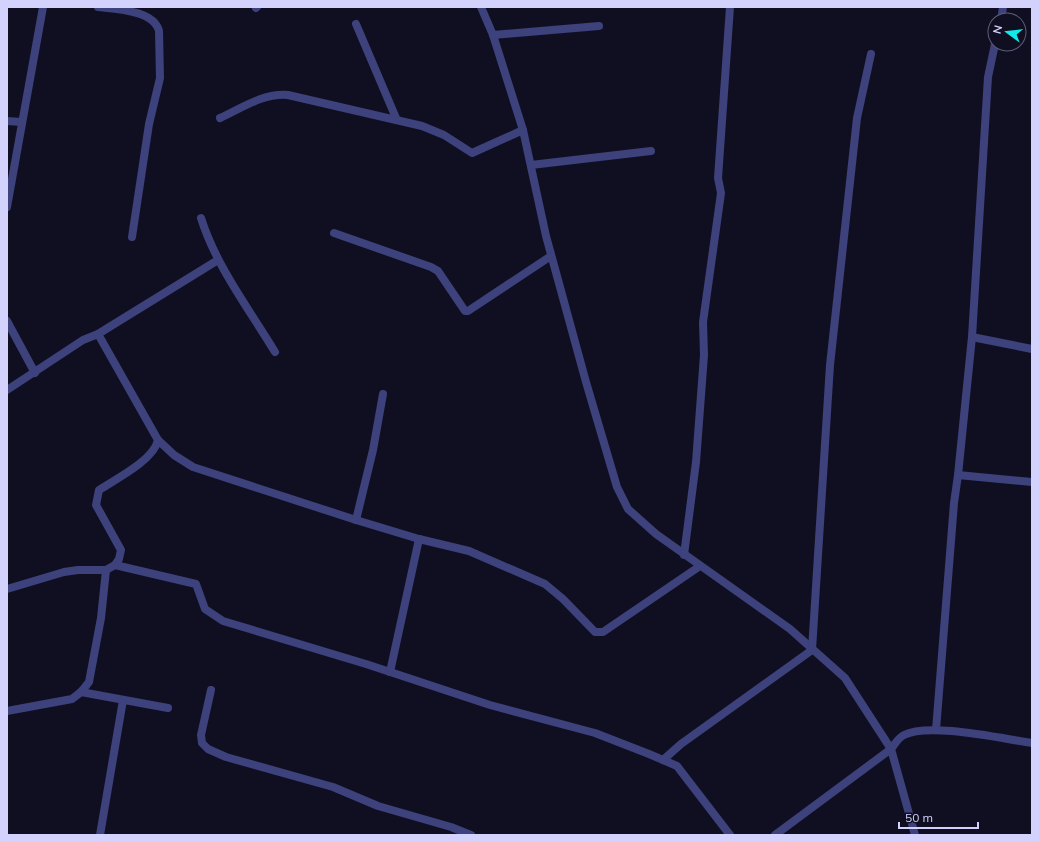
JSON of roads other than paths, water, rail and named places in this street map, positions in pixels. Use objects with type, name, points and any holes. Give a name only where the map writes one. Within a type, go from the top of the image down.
[{"type":"street","points":[[7,207],[21,122],[43,7]]},
{"type":"street","points":[[98,7],[136,12],[150,19],[158,27],[159,31],[160,78],[149,124],[132,237]]},
{"type":"street","points":[[684,555],[696,462],[704,355],[703,322],[721,193],[718,178],[730,7]]},
{"type":"street","points":[[483,8],[523,130],[551,256],[617,487],[628,509],[656,534],[684,555],[790,629],[845,678],[891,749],[915,835]]},
{"type":"street","points":[[356,24],[396,118]]},
{"type":"street","points":[[493,35],[599,26]]},
{"type":"street","points":[[936,730],[954,503],[972,337],[988,77],[993,52]]},
{"type":"street","points":[[812,650],[830,365],[857,118],[871,54]]},
{"type":"street","points":[[220,118],[266,96],[275,94],[288,95],[396,118],[434,130],[472,153],[523,130]]},
{"type":"street","points":[[7,121],[21,122]]},
{"type":"street","points":[[531,165],[651,151]]},
{"type":"street","points":[[201,218],[207,238],[218,260],[275,352]]},
{"type":"street","points":[[334,234],[432,267],[438,271],[465,311],[468,311],[551,256]]},
{"type":"street","points":[[7,390],[35,373],[82,340],[98,334],[218,260]]},
{"type":"street","points":[[7,321],[35,373]]},
{"type":"street","points":[[98,334],[158,440],[174,455],[193,467],[418,539],[468,551],[545,584],[564,599],[595,632],[599,633],[700,566]]},
{"type":"street","points":[[972,337],[1032,349]]},
{"type":"street","points":[[356,520],[373,450],[383,394]]},
{"type":"street","points":[[126,567],[120,554],[120,550],[96,505],[97,497],[99,490],[146,459],[157,447],[158,440]]},
{"type":"street","points":[[958,476],[1032,482]]},
{"type":"street","points":[[390,672],[418,539]]},
{"type":"street","points":[[7,589],[64,572],[78,570],[106,570],[115,565],[120,554]]},
{"type":"street","points":[[115,565],[196,584],[205,609],[223,621],[390,672],[490,705],[596,733],[678,766],[730,835]]},
{"type":"street","points":[[7,711],[72,699],[81,692],[89,682],[101,618],[106,570]]},
{"type":"street","points":[[663,760],[681,744],[812,650]]},
{"type":"street","points":[[211,690],[201,735],[202,743],[208,749],[226,757],[333,786],[378,806],[451,827],[471,835]]},
{"type":"street","points":[[81,692],[168,708]]},
{"type":"street","points":[[100,835],[123,700]]},
{"type":"street","points":[[775,835],[891,749],[903,736],[911,733],[936,730],[1032,743]]}]
